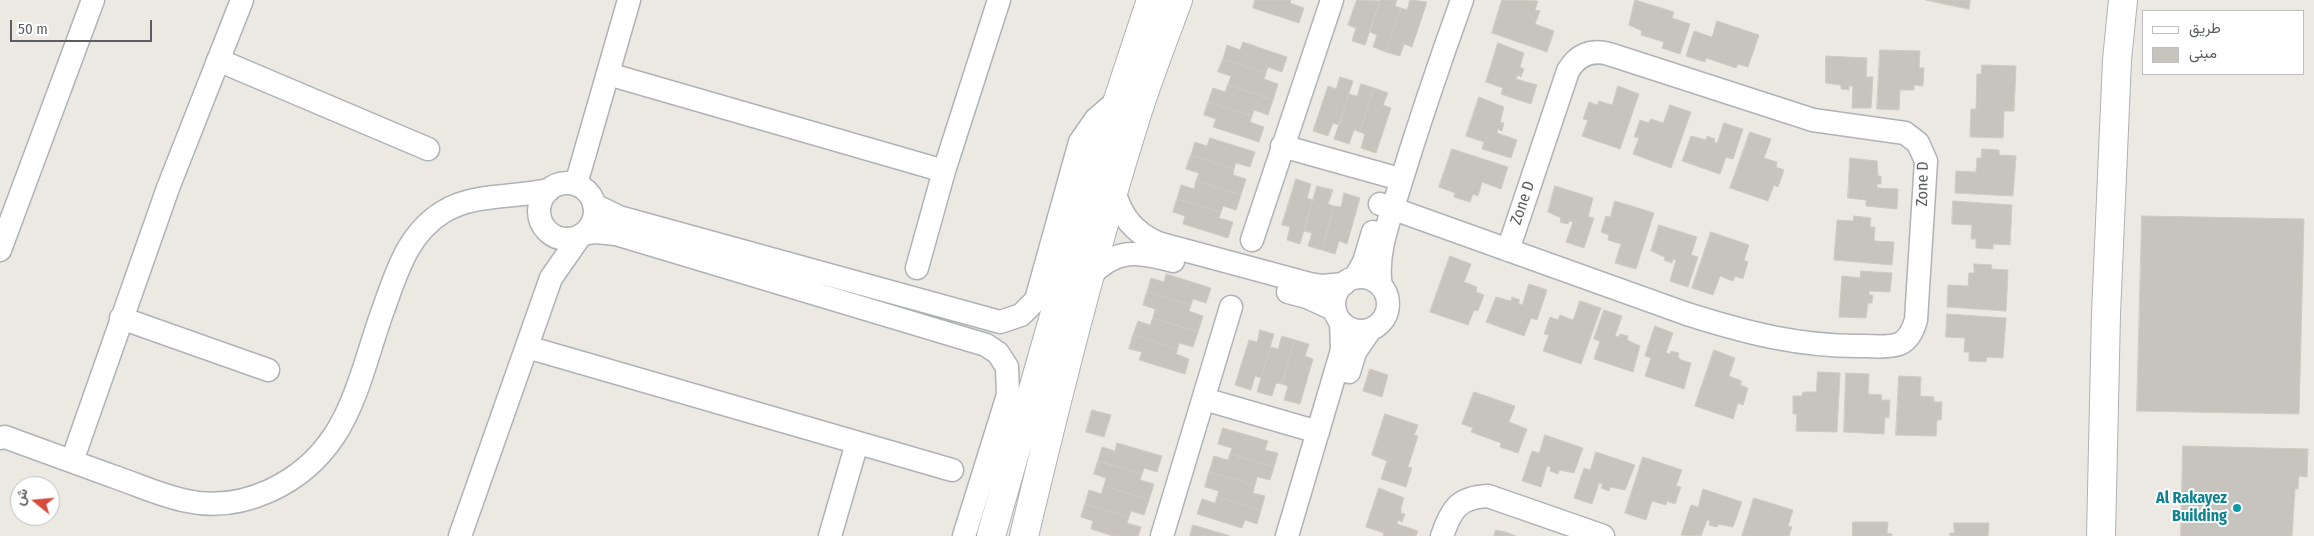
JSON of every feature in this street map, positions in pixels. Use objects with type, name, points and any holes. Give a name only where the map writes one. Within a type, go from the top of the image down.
[{"type":"street","points":[[0,250],[93,0]]},
{"type":"street","points":[[72,461],[121,318],[242,0]]},
{"type":"street","points":[[576,184],[629,0]]},
{"type":"street","points":[[917,268],[944,171],[998,0]]},
{"type":"street","points":[[991,536],[1116,101],[1151,0]]},
{"type":"street","points":[[1024,536],[1067,355],[1114,190],[1138,112],[1178,0]]},
{"type":"street","points":[[1252,240],[1332,0]]},
{"type":"street","points":[[1381,286],[1380,257],[1387,207],[1388,176],[1448,0]]},
{"type":"street","points":[[1287,536],[1342,350],[1336,296],[1364,262],[1387,207],[1462,0]]},
{"type":"street","points":[[2101,536],[2106,314],[2117,60],[2122,0]]},
{"type":"street","name":"Zone D","points":[[1387,207],[1687,314],[1776,340],[1850,347],[1893,346],[1904,341],[1910,335],[1916,320],[1926,161],[1918,143],[1905,133],[1812,120],[1609,54],[1594,52],[1578,58],[1568,71],[1508,250]]},
{"type":"street","points":[[218,60],[428,149]]},
{"type":"street","points":[[608,74],[944,171]]},
{"type":"street","points":[[594,205],[619,217],[1000,322],[1022,315],[1030,307],[1039,292],[1080,142],[1096,119],[1116,101]]},
{"type":"street","points":[[1282,146],[1388,176]]},
{"type":"street","points":[[2,435],[167,496],[207,504],[232,502],[256,496],[286,482],[318,456],[342,421],[399,266],[417,234],[429,222],[460,204],[478,199],[509,197],[549,190],[562,183],[576,184],[588,192],[594,205],[592,224],[582,234],[551,278]]},
{"type":"street","points":[[460,536],[551,278],[553,262],[540,209],[541,202],[549,190]]},
{"type":"street","points":[[1114,190],[1125,219],[1135,230],[1158,243],[1322,286],[1369,278],[1381,286],[1386,293],[1387,311],[1384,319],[1370,330],[1355,352],[1301,536]]},
{"type":"street","points":[[509,197],[527,208],[545,227],[568,238],[596,232],[616,234],[991,348],[1003,360],[1009,376],[1008,395],[964,536]]},
{"type":"street","points":[[1090,276],[1100,264],[1114,257],[1129,253],[1143,254],[1307,297],[1338,316],[1354,330],[1370,330]]},
{"type":"street","points":[[923,326],[929,302]]},
{"type":"street","points":[[1162,536],[1231,307]]},
{"type":"street","points":[[121,318],[268,370]]},
{"type":"street","points":[[527,348],[952,470]]},
{"type":"street","points":[[1204,399],[1318,432]]},
{"type":"street","points":[[830,536],[857,443]]},
{"type":"street","points":[[1442,536],[1454,509],[1464,500],[1475,496],[1488,496],[1603,536]]},
{"type":"building","points":[[1255,0],[1291,0],[1290,3],[1304,8],[1299,23],[1253,8]]},
{"type":"building","points":[[1357,0],[1380,1],[1365,45],[1352,41],[1356,28],[1348,25]]},
{"type":"building","points":[[1380,0],[1397,0],[1395,6],[1401,8],[1386,52],[1373,47],[1377,35],[1370,32]]},
{"type":"building","points":[[1410,0],[1427,2],[1412,47],[1404,44],[1400,56],[1386,52],[1401,8],[1407,10]]},
{"type":"building","points":[[1502,0],[1538,1],[1535,10],[1540,11],[1535,24],[1554,31],[1547,52],[1492,33]]},
{"type":"building","points":[[1635,0],[1674,12],[1672,18],[1690,24],[1680,54],[1662,48],[1664,42],[1641,35],[1642,31],[1629,25]]},
{"type":"building","points":[[1926,0],[1970,0],[1969,9]]},
{"type":"building","points":[[1717,21],[1759,35],[1748,67],[1738,64],[1736,68],[1706,58],[1705,62],[1686,56],[1694,31],[1712,37]]},
{"type":"building","points":[[1243,42],[1287,57],[1282,72],[1268,67],[1266,73],[1223,59],[1227,45],[1240,50]]},
{"type":"building","points":[[1498,43],[1524,53],[1520,67],[1524,69],[1521,77],[1518,75],[1516,79],[1537,85],[1531,104],[1501,94],[1503,88],[1486,82]]},
{"type":"building","points":[[1880,50],[1920,51],[1919,68],[1924,68],[1923,86],[1914,85],[1914,90],[1900,90],[1899,110],[1877,109]]},
{"type":"building","points":[[1826,56],[1867,58],[1866,77],[1873,77],[1871,108],[1852,108],[1853,86],[1849,86],[1849,90],[1841,89],[1841,85],[1826,83]]},
{"type":"building","points":[[1223,59],[1266,73],[1264,79],[1278,84],[1273,100],[1228,85],[1231,76],[1218,72]]},
{"type":"building","points":[[1982,65],[2016,66],[2014,111],[2004,111],[2003,138],[1970,137],[1971,109],[1976,109],[1977,74],[1981,74]]},
{"type":"building","points":[[1340,77],[1353,81],[1339,125],[1333,123],[1328,136],[1313,131],[1328,86],[1336,89]]},
{"type":"building","points":[[1361,84],[1374,88],[1360,132],[1354,130],[1349,144],[1334,139],[1349,94],[1357,96]]},
{"type":"building","points":[[1228,85],[1273,100],[1268,115],[1254,110],[1252,116],[1208,102],[1213,88],[1225,92]]},
{"type":"building","points":[[1618,86],[1639,94],[1620,149],[1582,136],[1588,120],[1583,119],[1589,102],[1597,105],[1599,101],[1612,105]]},
{"type":"building","points":[[1374,88],[1388,93],[1383,105],[1391,108],[1376,153],[1361,148],[1365,134],[1360,132]]},
{"type":"building","points":[[1479,97],[1504,107],[1500,122],[1504,123],[1502,131],[1498,129],[1497,133],[1517,140],[1511,158],[1482,149],[1484,142],[1466,136]]},
{"type":"building","points":[[1208,102],[1252,116],[1250,122],[1264,127],[1259,142],[1213,127],[1216,119],[1204,115]]},
{"type":"building","points":[[1670,105],[1691,112],[1671,168],[1633,154],[1639,138],[1634,137],[1640,120],[1649,123],[1651,119],[1663,123]]},
{"type":"building","points":[[1724,123],[1743,129],[1733,159],[1726,157],[1720,174],[1682,161],[1691,136],[1706,140],[1707,136],[1715,139],[1714,142],[1717,143]]},
{"type":"building","points":[[1750,132],[1771,139],[1764,158],[1777,162],[1776,167],[1784,170],[1778,187],[1774,185],[1768,201],[1730,188]]},
{"type":"building","points":[[1210,138],[1255,152],[1250,167],[1236,163],[1234,169],[1191,155],[1195,142],[1207,146]]},
{"type":"building","points":[[1452,149],[1508,167],[1501,189],[1482,182],[1478,196],[1473,194],[1470,202],[1454,197],[1455,193],[1439,187]]},
{"type":"building","points":[[1982,149],[1999,150],[1999,155],[2016,156],[2013,196],[1955,193],[1956,171],[1976,172],[1977,158],[1981,158]]},
{"type":"building","points":[[1191,155],[1234,169],[1233,175],[1246,179],[1241,195],[1196,181],[1199,173],[1186,169]]},
{"type":"building","points":[[1850,158],[1877,161],[1878,176],[1881,176],[1881,184],[1877,184],[1877,188],[1898,189],[1897,209],[1866,206],[1866,200],[1848,198]]},
{"type":"building","points":[[1296,179],[1311,184],[1307,198],[1313,200],[1300,244],[1287,240],[1290,227],[1282,225]]},
{"type":"building","points":[[1196,181],[1241,195],[1236,210],[1223,206],[1221,212],[1177,199],[1181,185],[1194,189]]},
{"type":"building","points":[[1317,186],[1333,190],[1328,204],[1334,206],[1322,250],[1308,246],[1312,233],[1304,231]]},
{"type":"building","points":[[1555,186],[1593,198],[1588,217],[1594,218],[1584,248],[1566,242],[1573,222],[1569,221],[1568,224],[1560,222],[1561,218],[1548,212]]},
{"type":"building","points":[[1344,193],[1360,198],[1347,244],[1339,241],[1335,254],[1322,250],[1334,206],[1341,207]]},
{"type":"building","points":[[1177,199],[1221,212],[1219,218],[1233,222],[1228,238],[1183,224],[1185,216],[1173,212]]},
{"type":"building","points":[[1615,201],[1654,213],[1636,269],[1615,263],[1621,244],[1608,240],[1609,235],[1601,232],[1606,216],[1610,217]]},
{"type":"building","points":[[1953,201],[2012,205],[2010,245],[1993,244],[1993,249],[1976,248],[1976,239],[1971,239],[1972,225],[1952,224]]},
{"type":"building","points":[[1854,216],[1871,218],[1870,227],[1875,227],[1874,241],[1894,242],[1892,265],[1834,260],[1837,220],[1853,221]]},
{"type":"building","points":[[2142,216],[2304,219],[2299,414],[2137,411]]},
{"type":"building","points":[[1659,225],[1697,237],[1691,255],[1698,257],[1688,287],[1670,281],[1676,260],[1673,259],[1672,263],[1664,260],[1665,257],[1651,251]]},
{"type":"building","points":[[1711,232],[1749,245],[1744,260],[1748,262],[1743,279],[1735,276],[1733,281],[1720,276],[1713,295],[1692,288]]},
{"type":"building","points":[[1450,256],[1471,264],[1464,282],[1477,287],[1476,292],[1484,295],[1478,311],[1474,310],[1468,325],[1430,312]]},
{"type":"building","points":[[1974,264],[1992,265],[1991,269],[2008,270],[2006,311],[1947,307],[1948,285],[1968,286],[1969,273],[1974,273]]},
{"type":"building","points":[[1861,271],[1892,273],[1890,292],[1869,291],[1869,295],[1873,295],[1872,303],[1868,303],[1866,318],[1839,317],[1842,276],[1860,278]]},
{"type":"building","points":[[1166,274],[1211,288],[1206,303],[1193,299],[1191,305],[1147,292],[1151,278],[1164,282]]},
{"type":"building","points":[[1529,284],[1547,290],[1537,320],[1531,318],[1524,336],[1486,322],[1496,297],[1511,301],[1512,297],[1520,300],[1518,303],[1522,305]]},
{"type":"building","points":[[1147,292],[1191,305],[1189,311],[1203,316],[1198,332],[1153,318],[1155,309],[1143,305]]},
{"type":"building","points":[[1580,301],[1601,308],[1581,364],[1543,351],[1549,335],[1544,334],[1550,317],[1558,320],[1560,315],[1573,320]]},
{"type":"building","points":[[1604,310],[1622,316],[1615,336],[1619,337],[1620,334],[1628,336],[1627,340],[1640,346],[1633,372],[1594,359],[1600,341],[1594,339]]},
{"type":"building","points":[[1947,314],[2006,318],[2003,358],[1987,357],[1986,362],[1969,361],[1969,352],[1964,352],[1965,338],[1946,337]]},
{"type":"building","points":[[1153,318],[1198,332],[1193,347],[1179,343],[1178,349],[1133,335],[1138,321],[1150,325]]},
{"type":"building","points":[[1655,326],[1673,333],[1666,353],[1670,354],[1671,351],[1679,353],[1678,357],[1681,360],[1691,363],[1684,389],[1645,376],[1651,358],[1645,356]]},
{"type":"building","points":[[1260,330],[1274,334],[1261,378],[1255,376],[1251,390],[1235,385],[1249,340],[1257,342]]},
{"type":"building","points":[[1133,335],[1178,349],[1176,354],[1189,359],[1185,374],[1139,360],[1142,352],[1129,349]]},
{"type":"building","points":[[1282,336],[1295,340],[1282,384],[1276,383],[1272,396],[1257,392],[1270,347],[1278,349]]},
{"type":"building","points":[[1295,340],[1309,344],[1305,356],[1313,359],[1300,404],[1284,400],[1288,386],[1282,384]]},
{"type":"building","points":[[1714,350],[1735,358],[1729,376],[1742,381],[1740,385],[1748,388],[1743,405],[1738,403],[1733,419],[1695,406]]},
{"type":"building","points":[[1370,369],[1388,375],[1382,397],[1363,391]]},
{"type":"building","points":[[1818,372],[1840,373],[1837,432],[1796,431],[1797,414],[1793,414],[1793,396],[1802,396],[1803,392],[1816,392]]},
{"type":"building","points":[[1846,373],[1869,374],[1868,394],[1882,395],[1881,400],[1890,400],[1889,418],[1885,417],[1884,434],[1844,432]]},
{"type":"building","points":[[1899,376],[1921,377],[1920,396],[1934,397],[1934,402],[1942,402],[1941,420],[1937,420],[1936,436],[1896,435]]},
{"type":"building","points":[[1474,392],[1515,406],[1509,422],[1527,429],[1518,453],[1500,447],[1501,443],[1471,432],[1473,428],[1462,424]]},
{"type":"building","points":[[1092,410],[1111,415],[1104,437],[1086,432]]},
{"type":"building","points":[[1385,414],[1418,425],[1414,435],[1418,436],[1408,467],[1412,468],[1406,487],[1381,479],[1387,461],[1372,455]]},
{"type":"building","points":[[1223,428],[1268,441],[1265,450],[1278,453],[1274,467],[1230,454],[1232,448],[1218,444]]},
{"type":"building","points":[[1545,435],[1583,448],[1574,473],[1559,470],[1558,474],[1550,471],[1551,467],[1547,466],[1541,487],[1522,481],[1532,451],[1539,453]]},
{"type":"building","points":[[1117,443],[1162,456],[1157,472],[1144,468],[1142,474],[1098,461],[1102,447],[1115,451]]},
{"type":"building","name":"Al Rakayez Building","points":[[2183,446],[2308,449],[2307,477],[2299,476],[2298,489],[2295,489],[2292,536],[2181,536]]},
{"type":"building","points":[[1596,452],[1635,465],[1625,490],[1610,487],[1609,491],[1601,488],[1603,484],[1599,483],[1592,504],[1574,498],[1584,468],[1590,470]]},
{"type":"building","points":[[1230,454],[1274,467],[1270,480],[1257,477],[1255,485],[1209,472],[1214,456],[1228,460]]},
{"type":"building","points":[[1643,457],[1682,470],[1676,486],[1681,487],[1675,504],[1667,501],[1666,505],[1652,501],[1646,520],[1625,513]]},
{"type":"building","points":[[1098,461],[1142,474],[1140,480],[1154,484],[1149,500],[1104,486],[1106,478],[1094,474]]},
{"type":"building","points":[[1209,472],[1255,485],[1253,493],[1265,496],[1261,510],[1217,497],[1219,491],[1205,487]]},
{"type":"building","points":[[1104,486],[1149,500],[1144,515],[1131,511],[1129,517],[1085,504],[1089,490],[1101,494]]},
{"type":"building","points":[[1379,488],[1404,498],[1401,513],[1405,514],[1402,522],[1398,520],[1397,524],[1418,531],[1416,536],[1383,536],[1384,533],[1366,527]]},
{"type":"building","points":[[1703,489],[1742,502],[1733,527],[1718,524],[1717,527],[1709,525],[1710,521],[1707,520],[1701,536],[1681,535],[1691,505],[1698,507]]},
{"type":"building","points":[[1217,497],[1261,510],[1257,524],[1245,520],[1242,528],[1197,514],[1202,499],[1215,503]]},
{"type":"building","points":[[1754,498],[1793,510],[1788,526],[1792,527],[1789,536],[1742,536]]},
{"type":"building","points":[[1085,504],[1129,517],[1127,523],[1141,527],[1138,536],[1113,536],[1091,529],[1093,521],[1081,517]]},
{"type":"building","points":[[1853,522],[1888,522],[1887,533],[1892,534],[1892,536],[1853,536]]},
{"type":"building","points":[[1954,523],[1989,523],[1988,536],[1950,536],[1950,533],[1954,533]]},
{"type":"building","points":[[1193,525],[1230,536],[1190,536]]},
{"type":"building","points":[[1496,530],[1505,532],[1516,536],[1494,536]]},
{"type":"place","name":"Al Rakayez Building","points":[[2237,508]]}]
